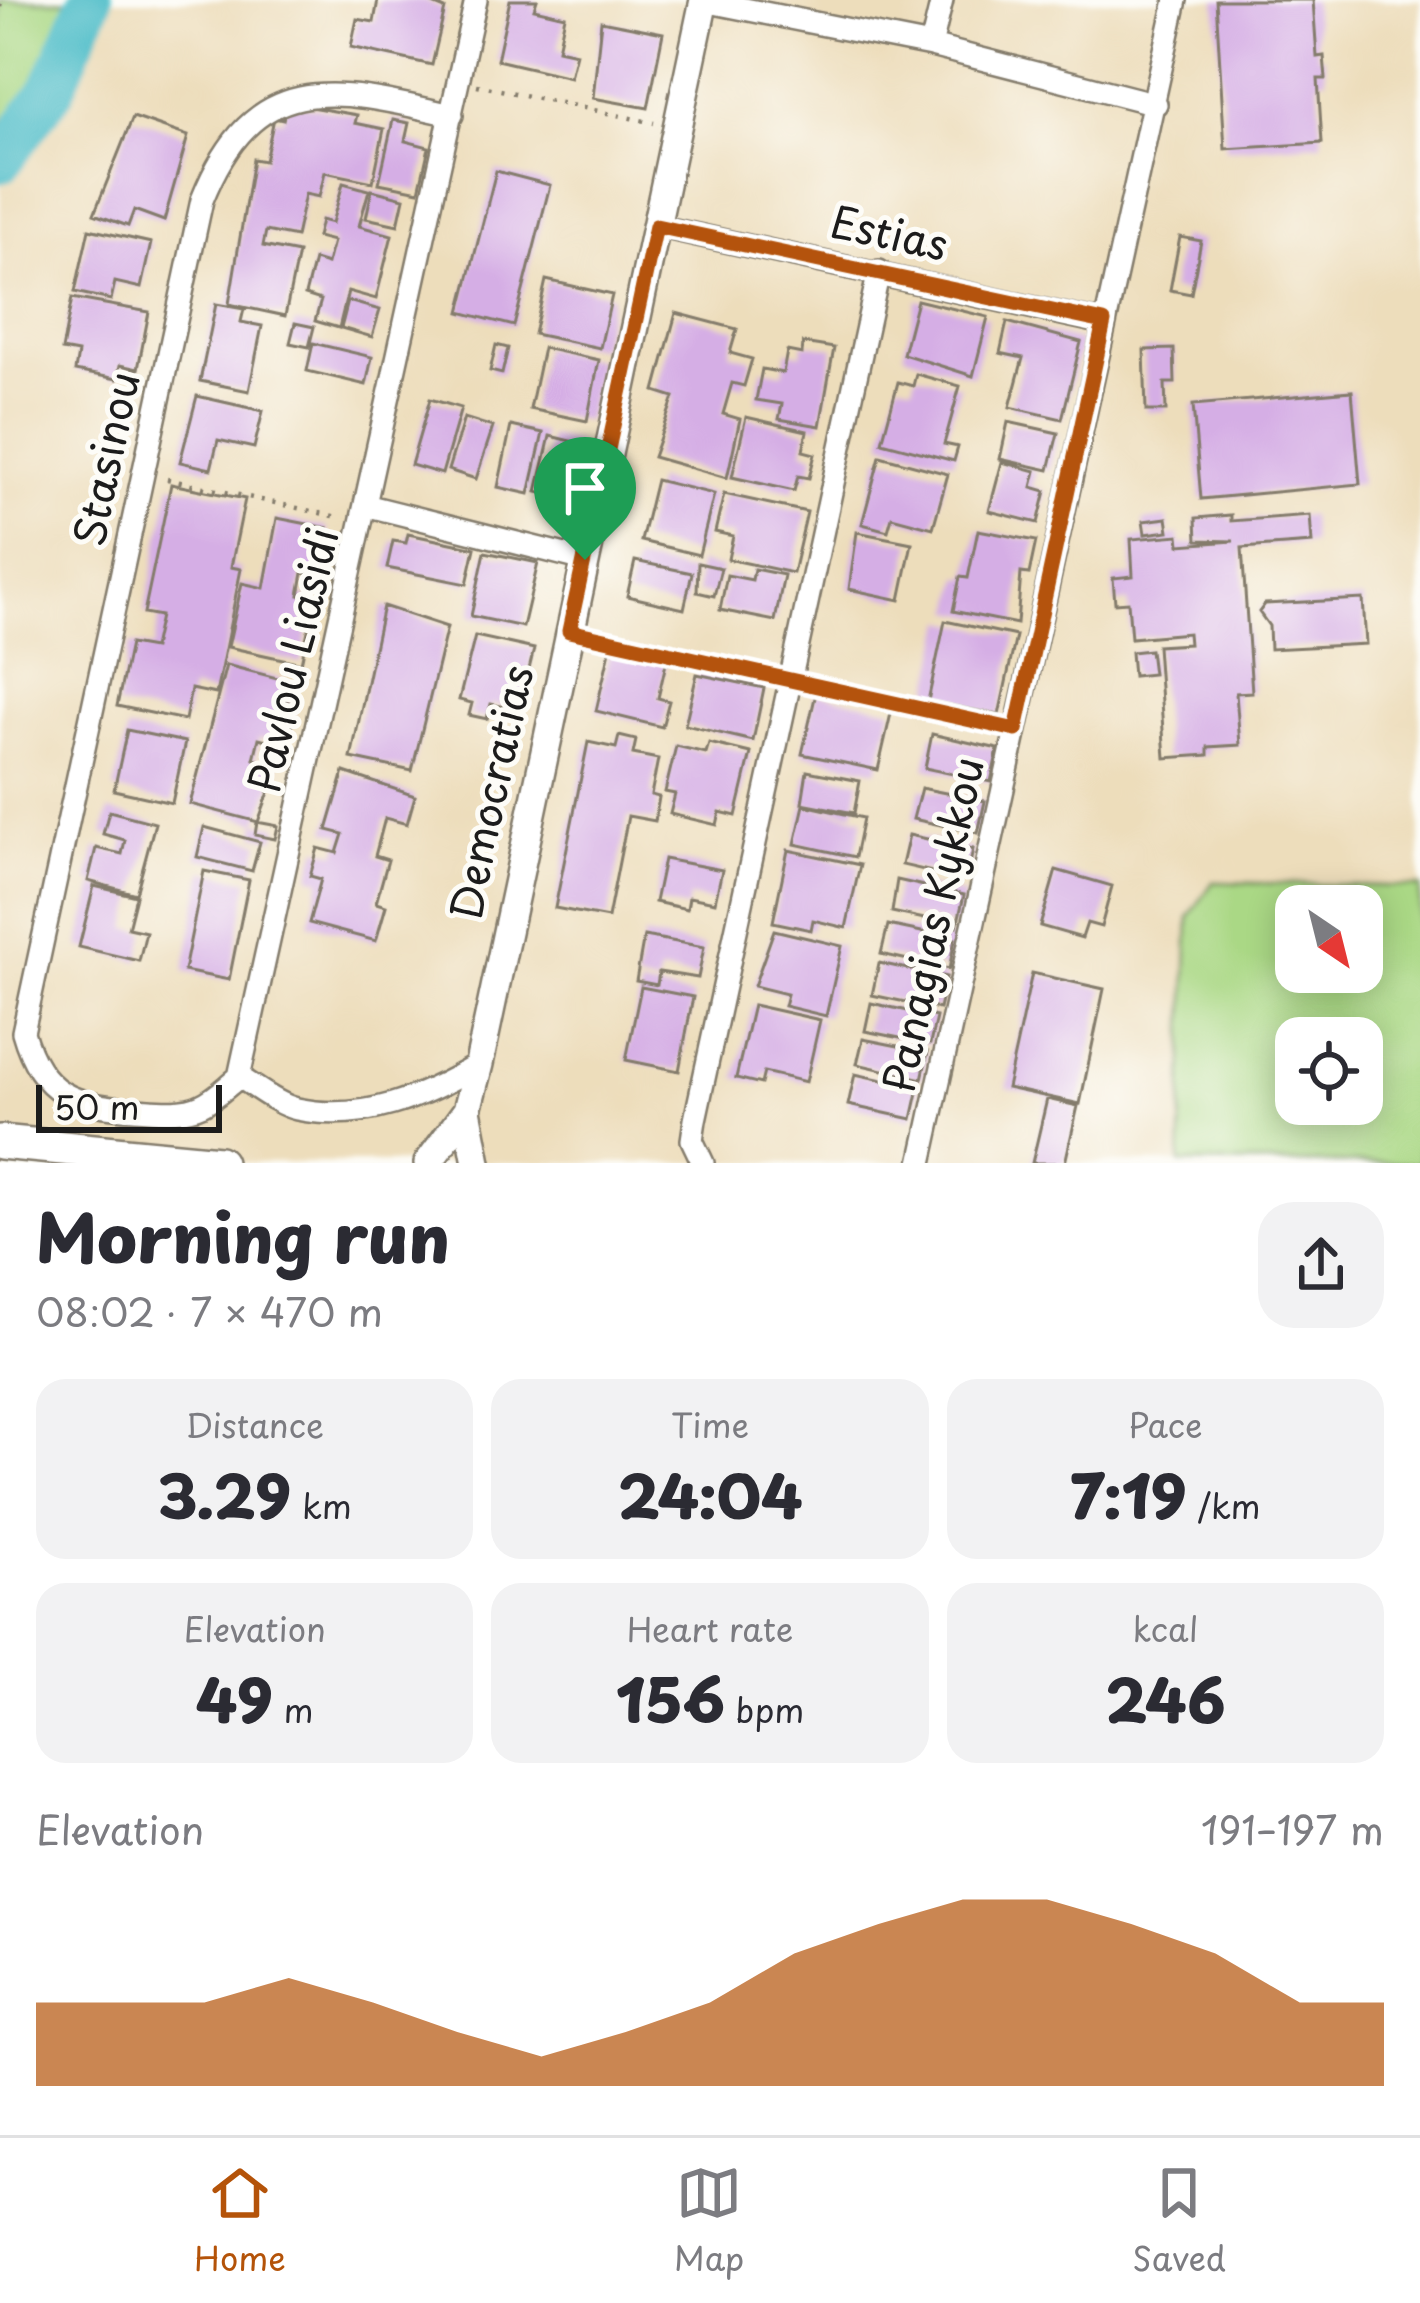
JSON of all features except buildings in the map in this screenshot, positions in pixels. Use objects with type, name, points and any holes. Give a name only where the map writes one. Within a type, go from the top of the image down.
[{"type":"main road","points":[[0,1142],[220,1163]]},
{"type":"street","name":"Pavlou Liasidi","points":[[238,1077],[367,514],[476,0]]},
{"type":"street","points":[[931,46],[942,0]]},
{"type":"street","name":"Panagias Kykkou","points":[[921,1163],[1176,0]]},
{"type":"street","points":[[704,1],[931,46],[1156,104]]},
{"type":"street","name":"Democratias","points":[[428,1163],[467,1110],[479,1064],[704,1]]},
{"type":"street","name":"Stasinou","points":[[238,1077],[199,1106],[167,1111],[88,1106],[65,1096],[44,1077],[23,1032],[202,200],[232,136],[288,100],[360,94],[452,115]]},
{"type":"street","name":"Estias","points":[[656,226],[1104,322]]},
{"type":"street","points":[[703,1163],[692,1140],[695,1120],[878,271]]},
{"type":"street","points":[[367,514],[585,560]]},
{"type":"street","points":[[238,1077],[295,1109],[374,1111],[434,1091],[479,1064]]},
{"type":"street","name":"Democratias","points":[[467,1110],[477,1163]]},
{"type":"path","points":[[459,82],[677,128]]},
{"type":"path","points":[[144,473],[367,514]]},
{"type":"path","points":[[569,631],[1016,730]]},
{"type":"green space","points":[[0,0],[67,0],[41,78],[0,147]]},
{"type":"green space","points":[[1213,882],[1337,885],[1275,885],[1275,993],[1383,993],[1383,886],[1420,887],[1420,1163],[1180,1163],[1189,917]]},
{"type":"waterway","points":[[0,161],[52,90],[90,0]]},
{"type":"route","points":[[656,226],[1104,322],[1016,730],[569,631],[585,560],[656,226]]}]
